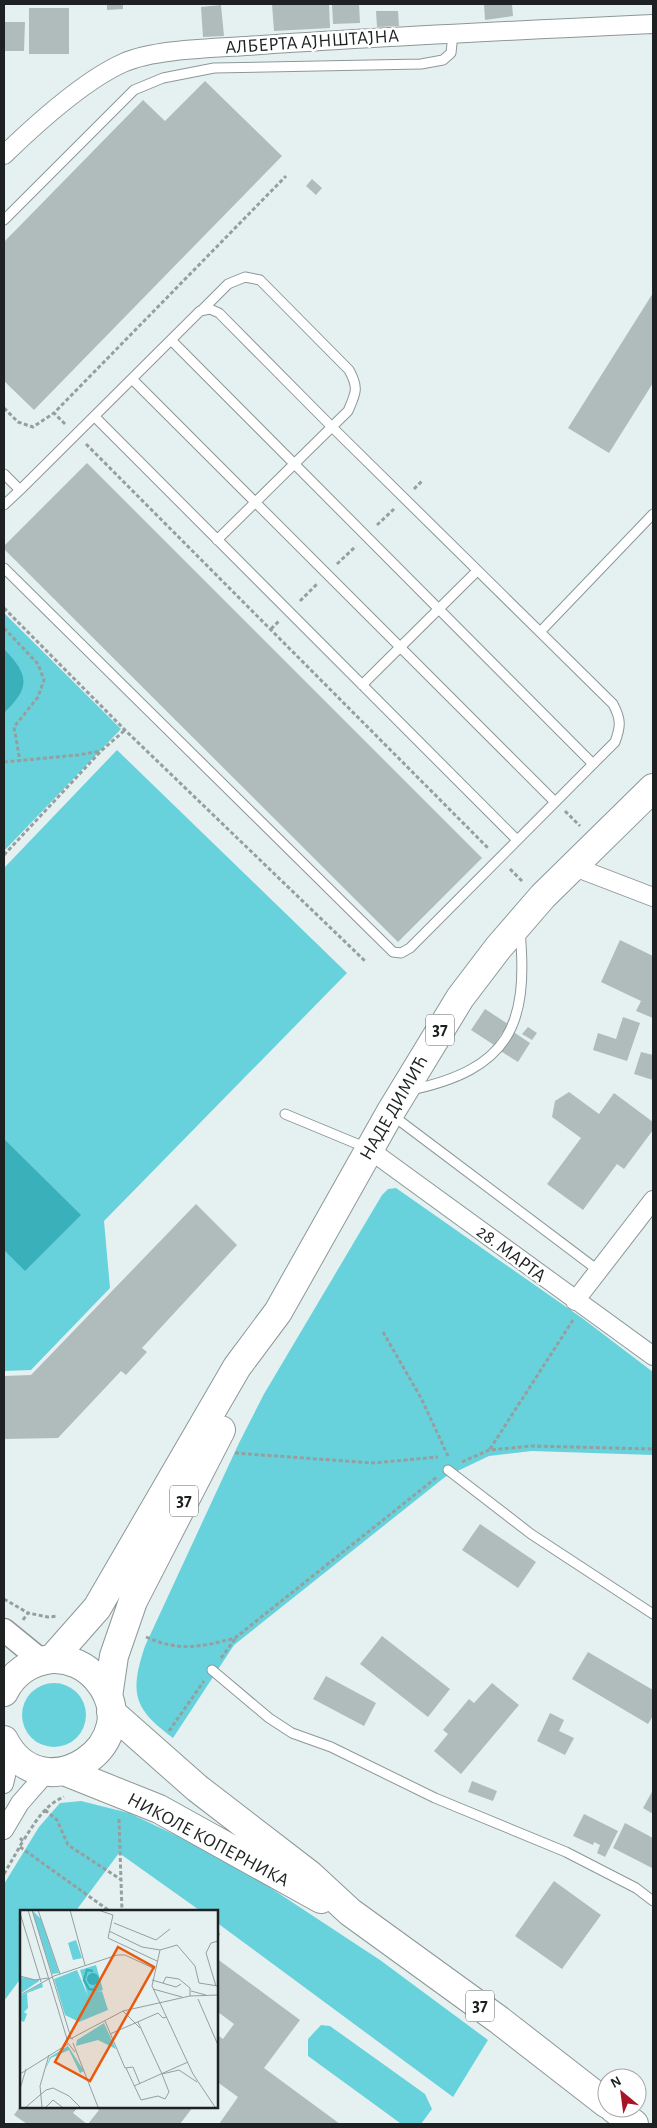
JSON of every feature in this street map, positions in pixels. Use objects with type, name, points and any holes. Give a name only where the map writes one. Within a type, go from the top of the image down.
[{"type":"main road","name":"НАДЕ ДИМИЋ","points":[[278,1312],[397,1102],[460,998],[541,899],[596,842],[653,788]]},
{"type":"main road","name":"37","points":[[5,1742],[24,1763],[56,1771],[89,1760],[102,1747],[109,1730],[110,1674],[123,1624],[208,1454],[250,1378],[278,1312]]},
{"type":"main road","name":"37","points":[[4,1692],[17,1674],[47,1660],[97,1608],[237,1367],[278,1312]]},
{"type":"main road","name":"37","points":[[47,1660],[68,1661],[83,1667],[96,1677],[109,1704]]},
{"type":"main road","name":"НИКОЛЕ КОПЕРНИКА","points":[[109,1704],[197,1788],[310,1874],[350,1912],[498,2020],[597,2096]]},
{"type":"main road","name":"НИКОЛЕ КОПЕРНИКА","points":[[56,1771],[159,1809],[297,1888],[350,1912]]},
{"type":"street","name":"АЛБЕРТА АЈНШТАЈНА","points":[[4,154],[40,120],[94,80],[123,62],[152,54],[316,41],[653,24]]},
{"type":"street","points":[[572,866],[653,898]]},
{"type":"street","name":"28. МАРТА","points":[[370,1150],[653,1356]]},
{"type":"street","points":[[579,1302],[599,1271],[653,1200]]},
{"type":"street","points":[[8,1633],[47,1660]]},
{"type":"street","points":[[4,1784],[8,1768],[5,1742]]},
{"type":"street","points":[[4,1830],[20,1803],[56,1771]]},
{"type":"lane","points":[[4,220],[134,90],[163,78],[214,68],[421,64],[443,60],[451,53],[453,34]]},
{"type":"lane","points":[[4,505],[95,418],[228,284],[245,277],[260,280],[349,370],[356,382],[356,394],[348,411],[217,540]]},
{"type":"lane","points":[[4,568],[393,952],[401,953],[410,948],[615,742],[620,728],[620,717],[613,704],[404,499],[219,313],[210,309],[200,311]]},
{"type":"lane","points":[[171,340],[593,764]]},
{"type":"lane","points":[[132,379],[555,802]]},
{"type":"lane","points":[[95,418],[517,840]]},
{"type":"lane","points":[[4,474],[20,490]]},
{"type":"lane","points":[[540,632],[653,514]]},
{"type":"lane","points":[[362,685],[477,571]]},
{"type":"lane","points":[[519,924],[523,963],[522,994],[519,1010],[508,1034],[490,1056],[475,1069],[397,1102],[599,1271]]},
{"type":"lane","points":[[285,1114],[370,1150]]},
{"type":"lane","points":[[448,1470],[531,1534],[653,1614]]},
{"type":"lane","points":[[212,1670],[269,1718],[292,1733],[331,1747],[470,1813],[566,1852],[636,1888],[653,1901]]},
{"type":"path","points":[[4,408],[18,422],[33,427],[54,413],[286,176]]},
{"type":"path","points":[[54,413],[541,899]]},
{"type":"path","points":[[271,629],[422,482]]},
{"type":"path","points":[[4,608],[125,730],[366,962]]},
{"type":"path","points":[[4,628],[38,664],[44,680],[38,696],[14,727],[20,761]]},
{"type":"path","points":[[4,855],[101,751],[125,730]]},
{"type":"path","points":[[4,762],[71,756],[101,751]]},
{"type":"path","points":[[555,802],[596,842]]},
{"type":"path","points":[[489,1450],[579,1302]]},
{"type":"path","points":[[208,1454],[251,1453],[284,1458],[373,1463],[440,1457],[449,1459],[421,1398],[383,1332]]},
{"type":"path","points":[[123,1624],[147,1638],[170,1646],[198,1648],[235,1638],[421,1489],[448,1470],[489,1450],[532,1446],[653,1449]]},
{"type":"path","points":[[456,1460],[464,1461]]},
{"type":"path","points":[[4,1599],[28,1613],[48,1618],[67,1615]]},
{"type":"path","points":[[8,1633],[28,1613]]},
{"type":"path","points":[[45,1810],[57,1820],[68,1845],[120,1879]]},
{"type":"path","points":[[121,1814],[119,1820],[122,1910]]},
{"type":"path","points":[[4,1874],[23,1841]]},
{"type":"path","points":[[20,1847],[108,1910]]},
{"type":"shaded area","points":[[4,613],[121,729],[4,851]]},
{"type":"shaded area","points":[[4,649],[18,666],[23,681],[19,696],[4,713]]},
{"type":"shaded area","points":[[117,750],[347,973],[104,1221],[110,1288],[31,1370],[4,1371],[4,868]]},
{"type":"shaded area","points":[[4,1139],[81,1215],[25,1271],[4,1250]]},
{"type":"shaded area","points":[[396,1188],[582,1318],[653,1372],[653,1455],[532,1451],[489,1456],[445,1477],[234,1645],[173,1738],[150,1718],[138,1699],[137,1677],[145,1646],[239,1443],[264,1394],[382,1195],[388,1189]]},
{"type":"shaded area","points":[[48,1683],[60,1683],[77,1692],[84,1703],[86,1715],[84,1727],[77,1738],[60,1747],[48,1747],[36,1742],[27,1733],[22,1721],[22,1709],[27,1697],[36,1688]]},
{"type":"shaded area","points":[[81,1801],[129,1813],[190,1842],[263,1883],[380,1960],[488,2040],[453,2097],[218,1923],[218,1910],[199,1910],[119,1853],[76,1910],[20,1910],[20,1979],[4,2001],[4,1884],[39,1827],[60,1803]]},
{"type":"shaded area","points":[[321,2025],[330,2026],[425,2094],[432,2109],[421,2124],[400,2123],[308,2056],[308,2039]]},
{"type":"building","points":[[107,4],[123,4],[123,9],[107,10]]},
{"type":"building","points":[[272,4],[329,4],[330,28],[274,31]]},
{"type":"building","points":[[332,4],[359,4],[360,23],[333,24]]},
{"type":"building","points":[[484,4],[512,4],[513,16],[485,20]]},
{"type":"building","points":[[221,5],[224,36],[203,37],[201,7]]},
{"type":"building","points":[[29,8],[69,8],[69,54],[29,54]]},
{"type":"building","points":[[376,11],[398,11],[399,26],[377,27]]},
{"type":"building","points":[[4,22],[25,22],[24,51],[4,51]]},
{"type":"building","points":[[205,81],[282,156],[34,410],[4,381],[4,242],[143,100],[165,121]]},
{"type":"building","points":[[312,179],[322,188],[316,195],[306,186]]},
{"type":"building","points":[[653,293],[653,383],[609,453],[568,428]]},
{"type":"building","points":[[87,463],[482,858],[398,942],[4,549],[4,546]]},
{"type":"building","points":[[620,940],[653,956],[653,1018],[636,1011],[641,1001],[601,982]]},
{"type":"building","points":[[485,1009],[508,1024],[494,1045],[471,1030]]},
{"type":"building","points":[[623,1017],[640,1023],[627,1061],[593,1050],[598,1033],[616,1039]]},
{"type":"building","points":[[528,1027],[537,1033],[532,1040],[522,1034]]},
{"type":"building","points":[[512,1031],[530,1043],[518,1062],[499,1050]]},
{"type":"building","points":[[641,1052],[653,1055],[653,1080],[634,1074]]},
{"type":"building","points":[[569,1092],[599,1114],[614,1093],[653,1122],[653,1130],[624,1169],[617,1164],[583,1210],[547,1184],[581,1138],[552,1117],[555,1101]]},
{"type":"building","points":[[196,1204],[237,1245],[142,1348],[147,1352],[126,1375],[121,1371],[58,1438],[4,1439],[4,1376],[31,1375]]},
{"type":"building","points":[[480,1524],[536,1562],[518,1588],[462,1550]]},
{"type":"building","points":[[382,1636],[450,1689],[428,1717],[360,1664]]},
{"type":"building","points":[[588,1652],[653,1690],[653,1716],[648,1724],[572,1679]]},
{"type":"building","points":[[326,1676],[376,1703],[364,1726],[313,1699]]},
{"type":"building","points":[[492,1683],[519,1705],[461,1774],[434,1751],[448,1734],[443,1730],[469,1699],[474,1703]]},
{"type":"building","points":[[550,1713],[564,1720],[559,1731],[574,1738],[565,1755],[537,1741]]},
{"type":"building","points":[[472,1781],[497,1791],[493,1801],[468,1792]]},
{"type":"building","points":[[653,1790],[653,1814],[643,1808]]},
{"type":"building","points":[[584,1814],[618,1831],[605,1857],[597,1853],[600,1845],[594,1842],[593,1845],[573,1836]]},
{"type":"building","points":[[625,1823],[653,1838],[652,1868],[613,1848]]},
{"type":"building","points":[[554,1881],[601,1915],[562,1969],[515,1936]]},
{"type":"building","points":[[218,1959],[300,2020],[264,2068],[340,2124],[219,2124],[238,2097],[218,2082],[218,2035],[223,2039],[234,2024],[218,2012]]},
{"type":"building","points":[[20,2106],[20,2108],[77,2108],[73,2113],[87,2124],[27,2124],[14,2115]]},
{"type":"building","points":[[96,2108],[192,2108],[180,2124],[88,2124],[99,2110]]}]
